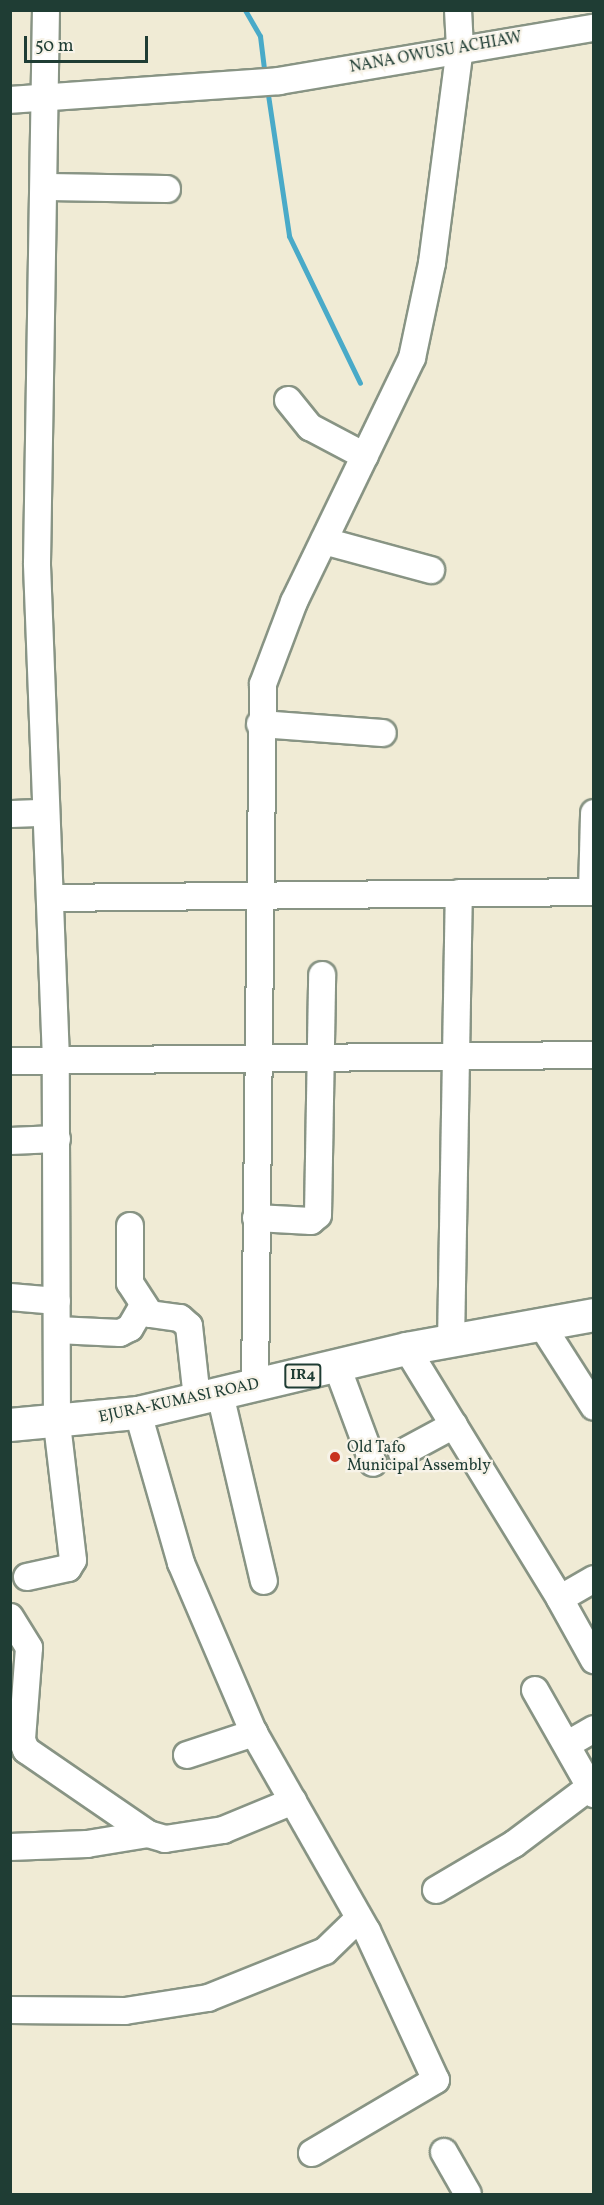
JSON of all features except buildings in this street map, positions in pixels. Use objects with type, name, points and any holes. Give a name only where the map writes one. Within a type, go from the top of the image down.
[{"type":"main road","name":"EJURA-KUMASI ROAD","points":[[10,1425],[57,1424],[138,1413],[338,1369],[407,1349],[451,1343],[594,1315]]},
{"type":"street","points":[[27,1577],[68,1568],[73,1560],[57,1424],[56,1060],[38,563],[49,99],[46,10]]},
{"type":"street","points":[[255,1386],[257,894],[262,684],[275,644],[412,358],[424,313],[459,48],[458,10]]},
{"type":"street","name":"NANA OWUSU ACHIAW","points":[[10,100],[279,81],[459,48],[594,28]]},
{"type":"street","points":[[47,187],[167,189]]},
{"type":"street","points":[[288,400],[310,427],[365,456]]},
{"type":"street","points":[[324,541],[431,570]]},
{"type":"street","points":[[260,724],[383,733]]},
{"type":"street","points":[[10,814],[46,813]]},
{"type":"street","points":[[50,898],[593,892],[594,813]]},
{"type":"street","points":[[451,1343],[453,1056],[459,893]]},
{"type":"street","points":[[256,1218],[311,1221],[318,1215],[322,975]]},
{"type":"street","points":[[10,1060],[594,1055]]},
{"type":"street","points":[[10,1141],[57,1138]]},
{"type":"street","points":[[130,1226],[130,1283],[142,1307],[186,1321],[264,1581]]},
{"type":"street","points":[[10,1297],[57,1300]]},
{"type":"street","points":[[57,1330],[120,1333],[130,1328],[142,1307]]},
{"type":"street","points":[[541,1324],[594,1407]]},
{"type":"street","points":[[407,1349],[560,1599],[594,1660]]},
{"type":"street","points":[[338,1369],[373,1463]]},
{"type":"street","points":[[138,1413],[181,1563],[254,1733],[392,1980],[435,2075],[433,2085],[312,2153]]},
{"type":"street","points":[[402,1453],[454,1425]]},
{"type":"street","points":[[560,1599],[594,1580]]},
{"type":"street","points":[[10,1617],[29,1648],[22,1740],[26,1750],[148,1834],[165,1839],[223,1830],[293,1801]]},
{"type":"street","points":[[436,1890],[514,1844],[592,1790],[536,1690]]},
{"type":"street","points":[[568,1744],[594,1729]]},
{"type":"street","points":[[188,1755],[254,1733]]},
{"type":"street","points":[[10,1847],[87,1844],[148,1834]]},
{"type":"street","points":[[10,2010],[125,2011],[208,1998],[325,1951],[359,1918]]},
{"type":"street","points":[[444,2152],[468,2194]]},
{"type":"waterway","points":[[245,10],[260,36],[265,75]]},
{"type":"waterway","points":[[267,88],[289,236],[360,383]]},
{"type":"place","name":"Old Tafo Municipal Assembly","points":[[335,1457]]}]
